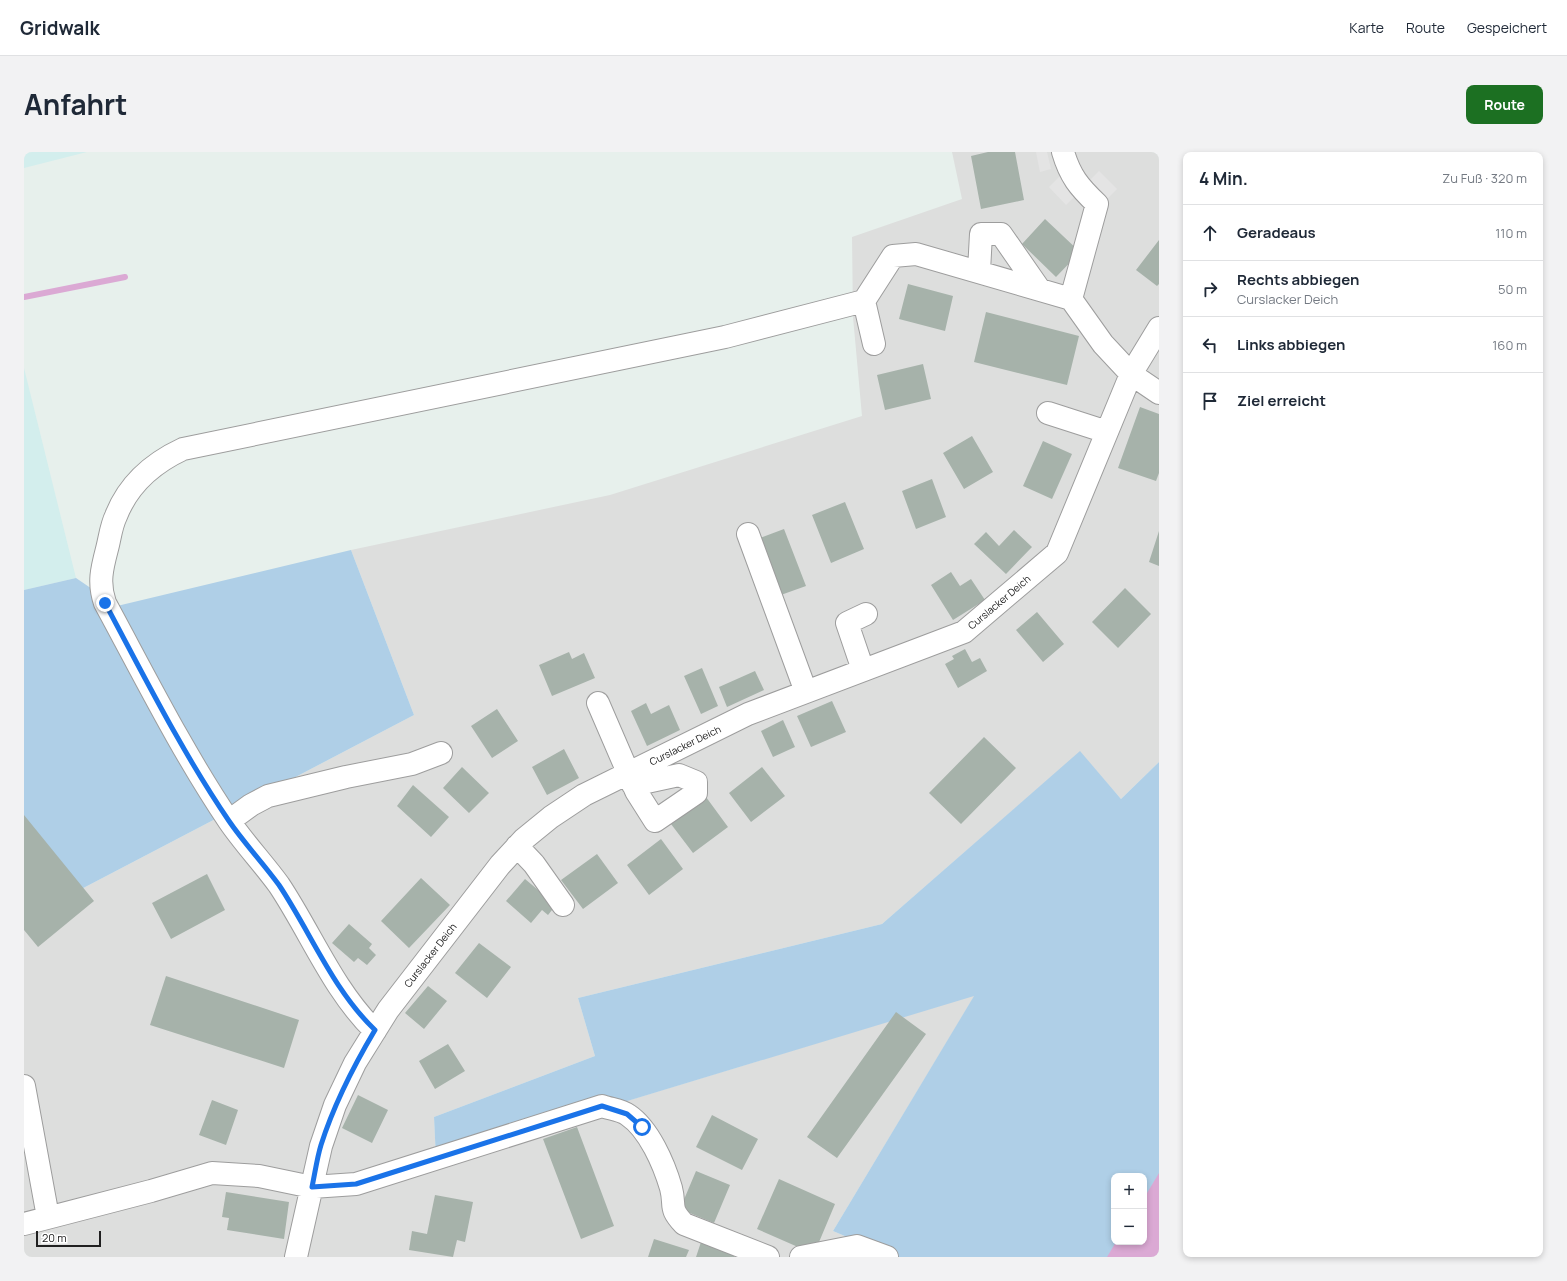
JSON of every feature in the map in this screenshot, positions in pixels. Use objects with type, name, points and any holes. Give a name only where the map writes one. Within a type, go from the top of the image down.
[{"type":"street","points":[[1063,152],[1069,172],[1084,192],[1097,204],[1071,299]]},
{"type":"street","points":[[980,271],[981,234],[1001,234],[1040,290]]},
{"type":"street","points":[[375,1030],[362,1018],[340,988],[278,885],[229,821],[176,733],[105,603],[101,590],[101,573],[115,516],[128,493],[141,476],[157,463],[184,449],[725,337],[864,301],[894,256],[916,254],[980,271],[1071,299],[1103,344],[1131,374],[1159,392]]},
{"type":"street","points":[[864,301],[874,344]]},
{"type":"street","name":"Curslacker Deich","points":[[296,1257],[321,1146],[335,1105],[355,1063],[388,1010],[500,865],[517,846],[557,812],[584,795],[631,779],[748,714],[964,632],[1057,553],[1131,374],[1159,328]]},
{"type":"street","points":[[1048,414],[1107,432]]},
{"type":"street","points":[[748,534],[806,692]]},
{"type":"street","points":[[863,670],[846,623],[866,614]]},
{"type":"street","points":[[598,703],[631,779]]},
{"type":"street","points":[[229,821],[268,796],[332,780],[412,764],[441,753]]},
{"type":"street","points":[[517,846],[534,864],[563,905]]},
{"type":"street","points":[[24,1086],[48,1217]]},
{"type":"street","points":[[24,1224],[212,1173],[259,1176],[312,1187],[356,1184],[602,1106],[627,1114],[642,1127],[662,1162],[671,1189],[674,1213],[684,1224],[768,1257]]},
{"type":"street","points":[[801,1257],[832,1254],[857,1246],[888,1257]]},
{"type":"shaded area","points":[[24,152],[87,152],[24,168]]},
{"type":"shaded area","points":[[952,152],[1159,152],[1159,762],[1121,799],[1080,752],[882,924],[578,998],[595,1056],[434,1117],[436,1159],[975,995],[833,1231],[894,1257],[24,1257],[24,919],[414,715],[351,550],[610,495],[862,416],[853,317],[852,237],[962,199]]},
{"type":"shaded area","points":[[1036,152],[1047,152],[1051,169],[1040,172]]},
{"type":"shaded area","points":[[1099,171],[1117,189],[1105,201],[1088,182]]},
{"type":"shaded area","points":[[1060,176],[1077,194],[1066,205],[1049,187]]},
{"type":"shaded area","points":[[24,368],[76,578],[24,590]]},
{"type":"shaded area","points":[[351,550],[414,715],[24,919],[24,590],[76,578],[117,606]]},
{"type":"shaded area","points":[[1080,751],[1121,799],[1159,762],[1159,1201],[1147,1217],[1147,1173],[1111,1173],[1111,1245],[1126,1245],[1116,1257],[894,1257],[833,1231],[974,996],[436,1159],[434,1117],[595,1056],[578,998],[882,924]]},
{"type":"shaded area","points":[[1159,1173],[1159,1257],[1107,1257],[1114,1245],[1147,1245],[1147,1193]]},
{"type":"building","points":[[988,152],[1015,152],[1024,200],[981,209],[971,156]]},
{"type":"building","points":[[1045,219],[1080,252],[1056,277],[1022,244]]},
{"type":"building","points":[[1159,240],[1159,284],[1157,286],[1136,270]]},
{"type":"building","points":[[908,284],[953,296],[945,331],[899,319]]},
{"type":"building","points":[[986,312],[1079,336],[1067,385],[974,362]]},
{"type":"building","points":[[923,364],[931,399],[885,410],[877,375]]},
{"type":"building","points":[[1140,407],[1159,414],[1159,473],[1156,481],[1118,468]]},
{"type":"building","points":[[972,436],[993,472],[964,489],[943,453]]},
{"type":"building","points":[[1043,441],[1072,454],[1052,499],[1023,486]]},
{"type":"building","points":[[932,479],[946,517],[916,529],[902,491]]},
{"type":"building","points":[[845,502],[864,549],[831,563],[812,515]]},
{"type":"building","points":[[784,529],[806,586],[778,596],[757,539]]},
{"type":"building","points":[[1014,530],[1032,547],[1006,574],[974,544],[986,532],[999,546]]},
{"type":"building","points":[[1159,531],[1159,566],[1149,562]]},
{"type":"building","points":[[951,572],[960,586],[971,579],[985,600],[953,620],[931,585]]},
{"type":"building","points":[[1125,588],[1151,614],[1118,648],[1092,622]]},
{"type":"building","points":[[1037,612],[1064,644],[1043,662],[1016,630]]},
{"type":"building","points":[[965,649],[972,662],[980,658],[987,671],[958,688],[945,664],[954,659],[952,656]]},
{"type":"building","points":[[569,652],[572,659],[584,653],[595,678],[552,696],[539,665]]},
{"type":"building","points":[[702,668],[718,706],[701,714],[684,676]]},
{"type":"building","points":[[755,671],[764,690],[727,707],[719,687]]},
{"type":"building","points":[[832,701],[846,732],[811,747],[797,716]]},
{"type":"building","points":[[646,703],[651,714],[669,705],[680,730],[647,746],[631,711]]},
{"type":"building","points":[[497,709],[518,741],[492,758],[471,726]]},
{"type":"building","points":[[783,720],[795,747],[773,757],[761,731]]},
{"type":"building","points":[[984,737],[1016,768],[961,824],[929,793]]},
{"type":"building","points":[[564,749],[579,778],[547,795],[532,767]]},
{"type":"building","points":[[462,767],[489,793],[469,813],[443,788]]},
{"type":"building","points":[[762,767],[785,796],[751,822],[729,793]]},
{"type":"building","points":[[413,785],[449,817],[431,837],[397,806]]},
{"type":"building","points":[[706,797],[728,827],[693,853],[671,824]]},
{"type":"building","points":[[24,815],[94,901],[38,947],[24,930]]},
{"type":"building","points":[[661,839],[683,869],[649,895],[627,865]]},
{"type":"building","points":[[597,854],[618,883],[583,909],[561,880]]},
{"type":"building","points":[[207,874],[225,910],[171,939],[152,903]]},
{"type":"building","points":[[421,878],[450,905],[409,948],[381,921]]},
{"type":"building","points":[[525,879],[556,905],[548,915],[542,910],[531,923],[506,901]]},
{"type":"building","points":[[349,924],[372,944],[369,948],[376,955],[367,965],[358,958],[354,962],[332,943]]},
{"type":"building","points":[[479,943],[511,967],[487,998],[455,973]]},
{"type":"building","points":[[166,976],[299,1020],[284,1068],[150,1025]]},
{"type":"building","points":[[428,986],[447,1001],[424,1029],[405,1013]]},
{"type":"building","points":[[896,1012],[926,1034],[837,1158],[807,1137]]},
{"type":"building","points":[[448,1044],[465,1071],[435,1089],[419,1061]]},
{"type":"building","points":[[358,1095],[388,1110],[372,1143],[342,1128]]},
{"type":"building","points":[[212,1100],[238,1110],[226,1145],[199,1135]]},
{"type":"building","points":[[712,1115],[758,1139],[742,1170],[696,1147]]},
{"type":"building","points":[[577,1127],[614,1226],[581,1239],[543,1139]]},
{"type":"building","points":[[696,1171],[730,1185],[714,1223],[680,1209]]},
{"type":"building","points":[[779,1179],[835,1204],[814,1254],[757,1229]]},
{"type":"building","points":[[226,1192],[289,1202],[284,1239],[227,1230],[229,1218],[222,1217]]},
{"type":"building","points":[[435,1195],[473,1202],[465,1242],[457,1240],[453,1257],[409,1250],[412,1231],[427,1234]]},
{"type":"building","points":[[654,1239],[689,1250],[686,1257],[648,1257]]},
{"type":"building","points":[[701,1242],[735,1255],[734,1257],[696,1257]]},
{"type":"waterway","points":[[24,297],[125,277]]},
{"type":"route","points":[[105,603],[180,740],[229,821],[278,885],[340,988],[362,1018],[375,1030],[355,1063],[335,1105],[321,1146],[312,1187],[356,1184],[602,1106],[627,1114],[642,1127]]}]
